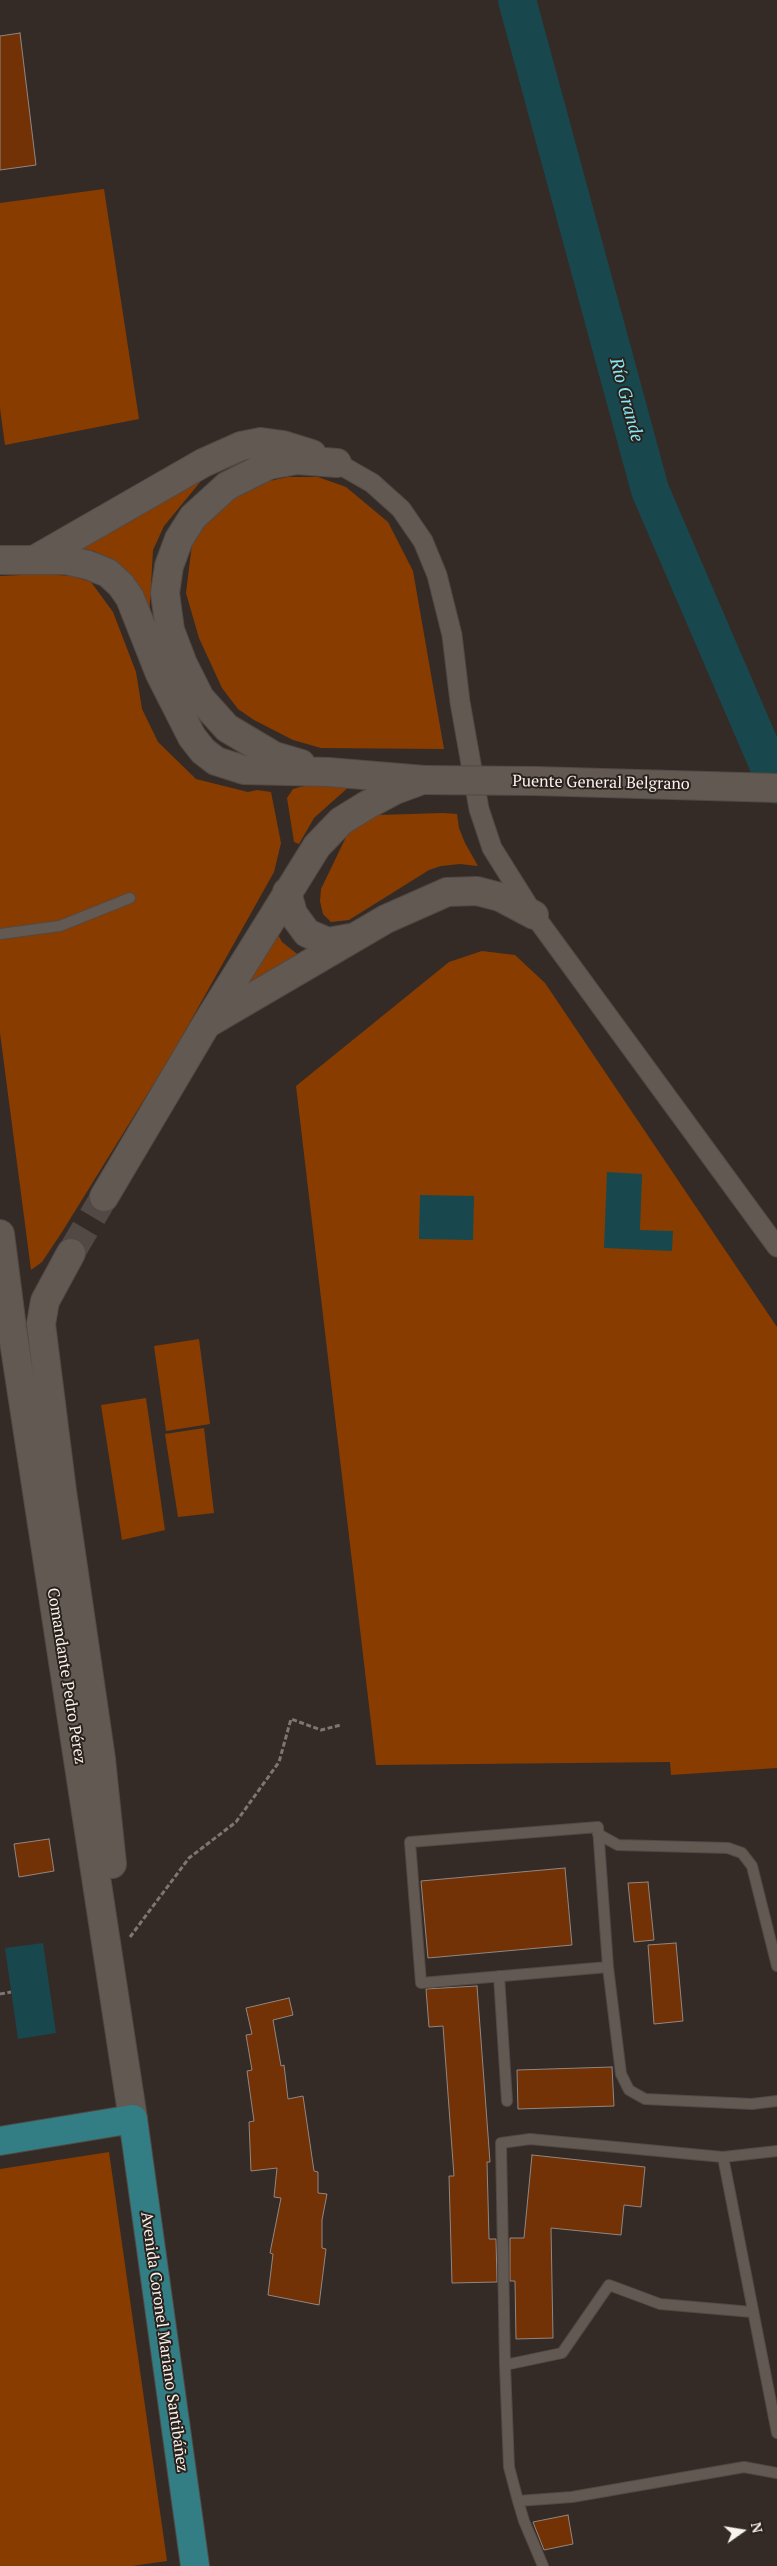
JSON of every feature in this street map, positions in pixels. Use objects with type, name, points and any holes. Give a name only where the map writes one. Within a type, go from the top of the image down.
[{"type":"main road","points":[[32,561],[203,463],[246,445],[261,442],[283,445],[337,463]]},
{"type":"main road","points":[[328,772],[274,756],[227,728],[200,698],[183,664],[170,630],[165,593],[169,566],[178,539],[193,517],[220,491],[269,465],[298,460],[337,463]]},
{"type":"main road","points":[[0,560],[66,560],[88,565],[108,573],[121,585],[130,598],[160,674],[192,737],[203,751],[216,761],[244,770],[328,772]]},
{"type":"main road","name":"Puente General Belgrano","points":[[328,772],[424,780],[777,788]]},
{"type":"main road","points":[[104,1197],[207,1023],[317,846],[341,821],[380,796],[424,780]]},
{"type":"main road","points":[[207,1023],[352,938],[417,904],[447,892],[463,890],[500,897],[534,915]]},
{"type":"main road","points":[[287,892],[293,914],[307,933],[318,940],[328,942],[352,938]]},
{"type":"main road","name":"Comandante Pedro Pérez","points":[[0,1234],[12,1328],[133,2119]]},
{"type":"main road","points":[[71,1253],[45,1301],[41,1324],[112,1858],[110,1966]]},
{"type":"main road","points":[[0,2141],[133,2119]]},
{"type":"main road","name":"Avenida Coronel Mariano Santibáñez","points":[[133,2119],[194,2566]]},
{"type":"street","points":[[337,463],[372,483],[401,509],[423,541],[437,575],[452,634],[460,702],[479,809],[492,848],[534,915],[777,1247]]},
{"type":"lane","points":[[0,934],[60,926],[130,898]]},
{"type":"lane","points":[[608,1967],[421,1982],[410,1842],[598,1827],[608,1967],[621,2074],[630,2090],[646,2099],[752,2104],[777,2101]]},
{"type":"lane","points":[[598,1834],[618,1845],[728,1848],[742,1853],[752,1866],[777,1966]]},
{"type":"lane","points":[[499,1976],[508,2101]]},
{"type":"lane","points":[[543,2566],[524,2521],[510,2467],[505,2365],[501,2143],[530,2139],[723,2157],[777,2151]]},
{"type":"lane","points":[[723,2157],[777,2433]]},
{"type":"lane","points":[[505,2365],[562,2353],[609,2285],[660,2304],[752,2312]]},
{"type":"lane","points":[[518,2501],[572,2497],[744,2466],[777,2473]]},
{"type":"path","points":[[110,1966],[189,1858],[236,1822],[271,1776],[279,1762],[291,1719],[320,1730],[341,1725]]},
{"type":"path","points":[[0,1994],[11,1992]]},
{"type":"shaded area","points":[[104,189],[139,419],[5,445],[0,408],[0,203]]},
{"type":"shaded area","points":[[288,477],[318,477],[346,487],[388,522],[413,571],[444,749],[321,748],[293,740],[254,720],[238,709],[222,688],[199,638],[186,593],[193,536],[233,495],[260,483]]},
{"type":"shaded area","points":[[201,481],[164,526],[153,550],[149,619],[110,560],[94,551],[73,547]]},
{"type":"shaded area","points":[[43,574],[73,576],[91,582],[113,612],[136,672],[142,709],[158,742],[196,779],[248,792],[257,790],[271,792],[281,843],[274,872],[171,1056],[62,1232],[42,1262],[31,1270],[0,1033],[0,576]]},
{"type":"shaded area","points":[[352,784],[314,818],[299,844],[294,842],[287,798],[293,789],[308,785]]},
{"type":"shaded area","points":[[457,814],[459,828],[465,843],[478,866],[460,864],[441,866],[429,870],[349,920],[331,922],[323,914],[320,901],[321,889],[347,835],[357,823],[379,815]]},
{"type":"shaded area","points":[[276,931],[282,942],[301,957],[243,992]]},
{"type":"shaded area","points":[[482,951],[515,955],[545,983],[777,1327],[777,1768],[671,1775],[670,1762],[376,1765],[296,1086],[449,962]]},
{"type":"shaded area","points":[[199,1339],[210,1424],[166,1431],[154,1346]]},
{"type":"shaded area","points":[[146,1398],[165,1530],[122,1540],[101,1405]]},
{"type":"shaded area","points":[[204,1428],[214,1513],[178,1517],[165,1434]]},
{"type":"shaded area","points":[[109,2152],[167,2561],[132,2566],[0,2566],[0,2169]]},
{"type":"water","points":[[607,1172],[642,1174],[640,1230],[673,1231],[672,1251],[604,1248]]},
{"type":"water","points":[[420,1195],[474,1196],[473,1240],[419,1239]]},
{"type":"water","points":[[43,1943],[56,2033],[18,2039],[5,1948]]},
{"type":"building","points":[[20,33],[36,165],[0,170],[0,36]]},
{"type":"building","points":[[49,1839],[54,1871],[19,1877],[14,1844]]},
{"type":"building","points":[[565,1868],[572,1945],[428,1958],[421,1881]]},
{"type":"building","points":[[648,1882],[654,1940],[634,1942],[628,1883]]},
{"type":"building","points":[[676,1943],[683,2021],[654,2024],[648,1945]]},
{"type":"building","points":[[477,1986],[490,2162],[487,2162],[489,2239],[496,2239],[497,2282],[452,2283],[449,2176],[454,2176],[443,2026],[429,2027],[426,1989]]},
{"type":"building","points":[[289,1998],[293,2015],[273,2020],[281,2066],[284,2065],[288,2099],[303,2096],[314,2171],[318,2172],[318,2193],[327,2194],[322,2220],[322,2248],[326,2249],[319,2305],[268,2295],[273,2254],[270,2253],[281,2198],[274,2197],[277,2168],[251,2171],[249,2122],[254,2121],[247,2071],[252,2070],[246,2035],[252,2034],[246,2008]]},
{"type":"building","points":[[612,2067],[614,2106],[518,2109],[517,2070]]},
{"type":"building","points":[[532,2155],[645,2167],[641,2207],[624,2205],[621,2235],[551,2228],[553,2338],[516,2339],[515,2281],[510,2281],[510,2238],[524,2238]]},
{"type":"building","points":[[568,2515],[573,2544],[544,2550],[533,2522]]},
{"type":"waterway","name":"Río Grande","points":[[517,0],[650,490],[777,785]]},
{"type":"tunnel","points":[[71,1253],[104,1197]]}]
